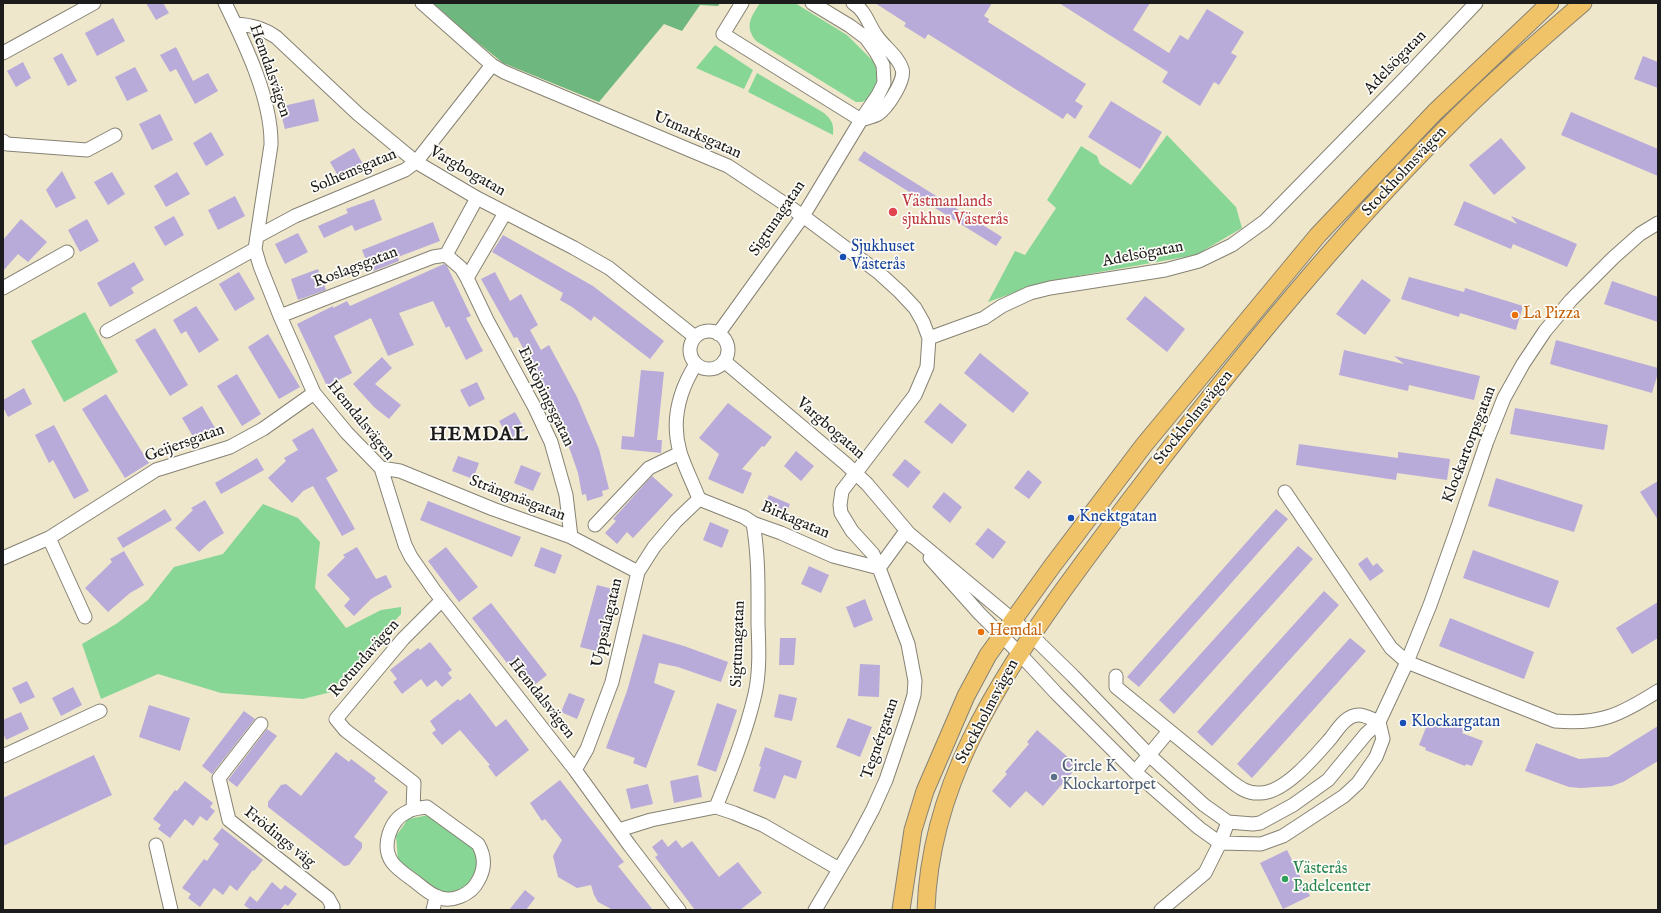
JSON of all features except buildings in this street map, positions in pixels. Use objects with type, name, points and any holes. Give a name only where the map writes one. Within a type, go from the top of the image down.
[{"type":"main road","name":"Stockholmsvägen","points":[[902,910],[913,830],[925,791],[966,696],[988,655],[1053,565],[1144,445],[1318,235],[1435,112],[1550,3]]},
{"type":"main road","name":"Stockholmsvägen","points":[[926,910],[926,897],[934,843],[947,794],[991,698],[1019,652],[1111,524],[1180,436],[1329,253],[1443,130],[1582,3]]},
{"type":"street","points":[[3,53],[94,3]]},
{"type":"street","name":"Hemdalsvägen","points":[[225,3],[253,66],[267,107],[271,129],[271,145],[255,249],[260,266],[280,316],[314,393],[348,433],[381,468],[405,545],[411,557],[442,600],[574,770],[679,910]]},
{"type":"street","name":"Utmarksgatan","points":[[422,3],[492,65],[504,72],[728,166],[802,216],[878,272],[915,308],[923,322],[929,338]]},
{"type":"street","points":[[742,3],[723,34],[860,120],[879,113],[887,105],[901,83],[903,71],[897,59],[880,42],[872,30],[865,13],[853,3]]},
{"type":"street","name":"Sigtunagatan","points":[[718,334],[802,216],[860,120],[878,95],[884,82],[883,65],[866,38],[850,26],[812,3]]},
{"type":"street","name":"Adelsögatan","points":[[929,338],[984,318],[1002,306],[1030,293],[1050,288],[1165,270],[1199,261],[1232,245],[1265,221],[1476,3]]},
{"type":"street","name":"Vargbogatan","points":[[235,24],[251,25],[267,31],[276,37],[353,109],[416,162],[477,198],[574,248],[608,268],[695,337]]},
{"type":"street","name":"Solhemsgatan","points":[[258,236],[295,216],[405,170],[416,162],[492,65]]},
{"type":"street","points":[[3,141],[7,144],[87,150],[115,135]]},
{"type":"street","points":[[467,278],[462,268],[446,255],[477,198]]},
{"type":"street","points":[[467,278],[505,213]]},
{"type":"street","name":"Klockartorpsgatan","points":[[1228,822],[1260,823],[1293,805],[1328,780],[1366,734],[1379,722],[1407,662],[1504,398],[1523,364],[1545,331],[1582,289],[1640,234],[1658,223]]},
{"type":"street","points":[[107,331],[255,249]]},
{"type":"street","points":[[3,288],[67,252]]},
{"type":"street","name":"Roslagsgatan","points":[[280,316],[432,257],[446,255]]},
{"type":"street","name":"Enköpingsgatan","points":[[467,278],[487,320],[535,408],[551,442],[566,495],[571,537]]},
{"type":"street","points":[[708,331],[718,334],[724,338],[727,344],[728,352],[724,361],[712,368],[704,368],[696,364],[691,356],[691,342],[695,337],[708,331]]},
{"type":"street","points":[[855,473],[916,395],[927,367],[929,338]]},
{"type":"street","name":"Vargbogatan","points":[[724,361],[867,484],[949,581],[1019,652]]},
{"type":"street","points":[[696,364],[683,388],[678,402],[676,419],[680,453],[699,499]]},
{"type":"street","name":"Geijersgatan","points":[[3,558],[49,538],[156,470],[230,447],[263,430],[314,393]]},
{"type":"street","points":[[595,525],[649,468],[680,453]]},
{"type":"street","name":"Strängnäsgatan","points":[[381,468],[400,471],[501,512],[571,537],[638,572]]},
{"type":"street","name":"Tegnérgatan","points":[[815,910],[873,809],[886,780],[914,695],[915,681],[908,644],[879,568],[873,554],[852,531],[841,513],[840,505],[842,491],[855,473]]},
{"type":"street","points":[[1285,492],[1391,648],[1407,662],[1524,710],[1555,721],[1577,723],[1597,721],[1636,705],[1658,691]]},
{"type":"street","name":"Birkagatan","points":[[699,499],[744,517],[753,524],[781,533],[833,556],[879,568]]},
{"type":"street","name":"Uppsalagatan","points":[[574,770],[586,749],[612,682],[638,572],[654,547],[671,526],[699,499]]},
{"type":"street","name":"Sigtunagatan","points":[[716,807],[735,762],[755,693],[758,666],[758,601],[756,541],[753,524]]},
{"type":"street","points":[[879,568],[906,531]]},
{"type":"street","name":"Vargbogatan","points":[[906,531],[1014,619],[1031,635]]},
{"type":"street","points":[[49,538],[86,617]]},
{"type":"street","name":"Rotundavägen","points":[[413,809],[414,782],[345,730],[336,719],[402,639],[442,600]]},
{"type":"street","points":[[1031,635],[1074,676],[1149,755],[1204,805],[1228,822],[1220,843],[1205,873],[1162,910]]},
{"type":"street","points":[[1019,652],[1056,693],[1135,772],[1199,828],[1220,843],[1261,844],[1283,836],[1344,796],[1358,783],[1376,757],[1383,739],[1379,722],[1359,715],[1347,719],[1317,754],[1289,780],[1274,789],[1260,793],[1245,791],[1116,687],[1116,676]]},
{"type":"street","points":[[3,756],[100,711]]},
{"type":"street","name":"Frödings väg","points":[[261,724],[219,778],[229,820],[328,898],[332,907],[331,910]]},
{"type":"street","points":[[1135,772],[1169,731]]},
{"type":"street","points":[[427,807],[478,844],[482,850],[484,858],[482,873],[476,886],[468,893],[454,899],[436,897],[392,862],[388,852],[388,837],[396,819],[413,809],[427,807]]},
{"type":"street","points":[[619,830],[651,820],[716,807],[734,812],[762,825],[839,869]]},
{"type":"street","points":[[156,845],[170,910]]},
{"type":"street","points":[[433,910],[436,897]]},
{"type":"green space","points":[[433,3],[720,3],[718,6],[700,5],[682,31],[664,24],[599,102],[503,63]]},
{"type":"green space","points":[[760,3],[795,3],[847,35],[874,62],[877,71],[877,81],[874,91],[868,99],[862,102],[856,102],[756,41],[750,31],[750,22]]},
{"type":"green space","points":[[715,45],[753,70],[744,89],[696,68]]},
{"type":"green space","points":[[757,73],[824,113],[832,122],[833,135],[748,92]]},
{"type":"green space","points":[[1167,135],[1236,207],[1242,228],[1196,255],[1044,282],[988,302],[1015,251],[1025,255],[1056,208],[1047,200],[1081,146],[1097,156],[1100,164],[1131,185]]},
{"type":"green space","points":[[85,312],[118,372],[64,402],[31,341]]},
{"type":"green space","points":[[263,504],[298,518],[320,542],[315,588],[346,628],[381,610],[401,607],[401,614],[331,692],[303,699],[221,693],[158,674],[101,699],[82,644],[116,624],[148,600],[174,567],[223,554]]},
{"type":"green space","points":[[429,815],[473,847],[481,869],[464,892],[443,894],[398,860],[396,836],[408,819]]},
{"type":"place","name":"Västmanlands sjukhus Västerås","points":[[893,212]]},
{"type":"place","name":"Sjukhuset Västerås","points":[[843,257]]},
{"type":"place","name":"La Pizza","points":[[1515,315]]},
{"type":"place","name":"Knektgatan","points":[[1071,518]]},
{"type":"place","name":"Hemdal","points":[[981,632]]},
{"type":"place","name":"Klockargatan","points":[[1403,723]]},
{"type":"place","name":"Circle K Klockartorpet","points":[[1054,777]]},
{"type":"place","name":"Västerås Padelcenter","points":[[1285,879]]},
{"type":"district","name":"HEMDAL","points":[[479,436]]}]
